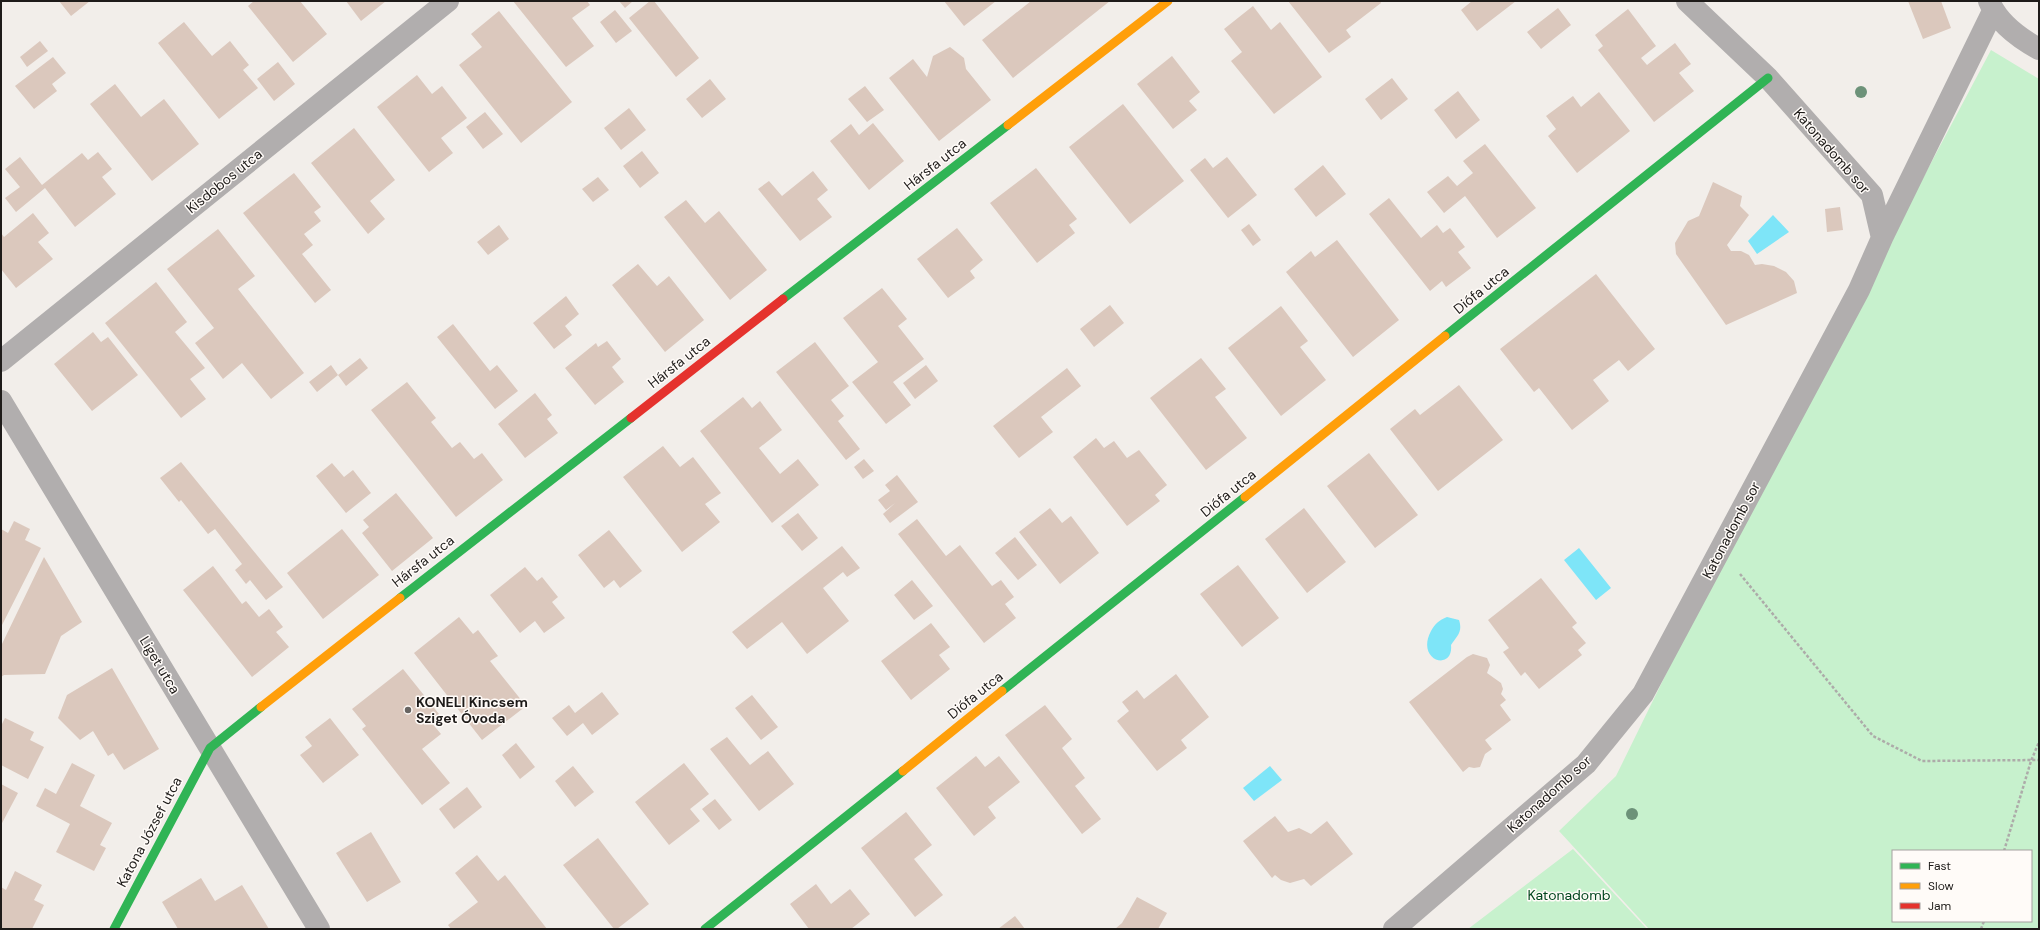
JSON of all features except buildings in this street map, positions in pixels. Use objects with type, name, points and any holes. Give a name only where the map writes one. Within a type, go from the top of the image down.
[{"type":"street","name":"Kisdobos utca","points":[[1,361],[448,1]]},
{"type":"street","name":"Hársfa utca","points":[[210,748],[465,546],[1168,1]]},
{"type":"street","name":"Katonadomb sor","points":[[1394,929],[1586,764],[1643,694],[1859,290],[1882,238],[1872,195],[1768,78],[1687,1]]},
{"type":"street","points":[[1882,238],[1991,6],[2020,38],[2039,49]]},
{"type":"street","name":"Diófa utca","points":[[705,929],[1768,78]]},
{"type":"street","points":[[1872,195],[1904,192]]},
{"type":"street","name":"Liget utca","points":[[1,401],[319,929]]},
{"type":"street","name":"Katona József utca","points":[[114,929],[210,748]]},
{"type":"path","points":[[1720,550],[1873,736],[1922,761],[2039,760]]},
{"type":"path","points":[[2004,850],[2031,761],[2039,742]]},
{"type":"green space","points":[[1991,50],[2039,79],[2039,929],[1649,929],[1559,831],[1616,776],[1746,511]]},
{"type":"green space","name":"Katonadomb","points":[[1573,849],[1647,929],[1468,929]]},
{"type":"water","points":[[1773,215],[1789,232],[1757,254],[1748,241]]},
{"type":"water","points":[[1579,548],[1611,588],[1596,600],[1564,560]]},
{"type":"water","points":[[1447,617],[1459,620],[1460,631],[1451,645],[1450,653],[1447,658],[1442,660],[1436,659],[1431,656],[1428,650],[1427,641],[1434,626],[1439,621]]},
{"type":"water","points":[[1270,766],[1282,780],[1254,801],[1243,788]]},
{"type":"traffic: fast","points":[[1445,336],[1768,78]]},
{"type":"traffic: fast","points":[[783,299],[1008,125]]},
{"type":"traffic: fast","points":[[400,598],[631,418]]},
{"type":"traffic: fast","points":[[1002,691],[1245,497]]},
{"type":"traffic: fast","points":[[114,929],[210,748],[261,707]]},
{"type":"traffic: fast","points":[[705,929],[903,771]]},
{"type":"traffic: slow","points":[[1008,125],[1168,1]]},
{"type":"traffic: slow","points":[[1245,497],[1445,336]]},
{"type":"traffic: slow","points":[[261,707],[400,598]]},
{"type":"traffic: slow","points":[[903,771],[1002,691]]},
{"type":"traffic: jam","points":[[631,418],[783,299]]},
{"type":"place","name":"KONELI Kincsem Sziget Óvoda","points":[[408,710]]}]
